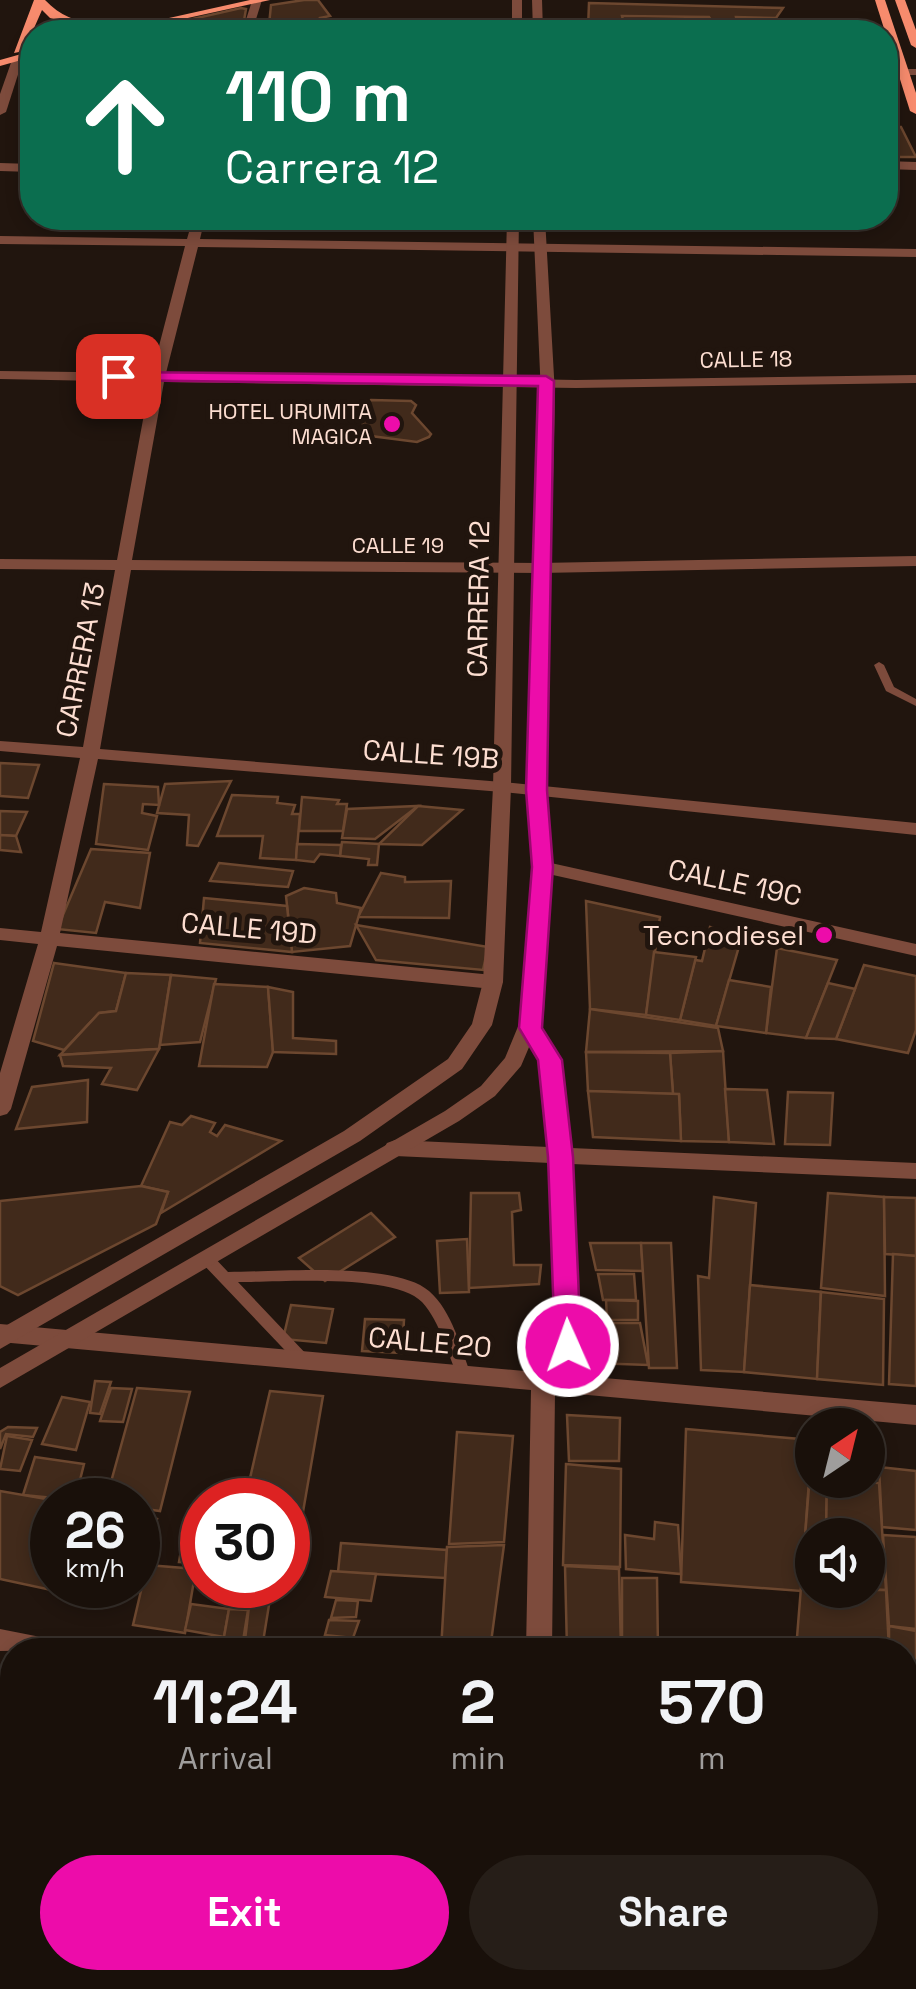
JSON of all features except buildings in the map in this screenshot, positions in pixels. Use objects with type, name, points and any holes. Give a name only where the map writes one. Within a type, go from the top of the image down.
[{"type":"main road","points":[[59,0],[92,20]]},
{"type":"main road","points":[[148,20],[222,0]]},
{"type":"main road","points":[[163,20],[261,0]]},
{"type":"main road","points":[[900,0],[916,46]]},
{"type":"main road","points":[[39,2],[54,16],[68,20]]},
{"type":"main road","points":[[898,45],[910,75],[916,111]]},
{"type":"main road","points":[[0,56],[13,66]]},
{"type":"main road","points":[[0,64],[13,66]]},
{"type":"street","points":[[0,112],[13,66]]},
{"type":"street","name":"CARRERA 13","points":[[0,1108],[49,940],[90,755],[157,383],[195,230]]},
{"type":"street","name":"CARRERA 12","points":[[4,1336],[304,1166],[442,1076],[476,1039],[493,982],[502,787],[513,230]]},
{"type":"street","points":[[0,1379],[452,1116],[488,1090],[514,1061],[530,1028],[536,996],[542,867],[537,790],[547,387],[540,230]]},
{"type":"street","points":[[0,240],[916,253]]},
{"type":"street","name":"CALLE 18","points":[[0,375],[157,383]]},
{"type":"street","name":"CALLE 18","points":[[0,387],[157,383],[547,387],[916,379]]},
{"type":"street","name":"CALLE 19","points":[[0,564],[540,568],[916,561]]},
{"type":"street","name":"CALLE 19B","points":[[0,746],[537,790],[916,829]]},
{"type":"street","name":"CALLE 19C","points":[[542,867],[916,950]]},
{"type":"street","name":"CALLE 19D","points":[[0,934],[493,982]]},
{"type":"street","points":[[530,1028],[550,1060],[560,1157],[570,1384]]},
{"type":"street","points":[[395,1148],[916,1171]]},
{"type":"street","name":"CALLE 20","points":[[4,1336],[916,1415]]},
{"type":"street","points":[[539,1638],[543,1381]]},
{"type":"lane","points":[[879,665],[890,689],[916,703]]},
{"type":"lane","points":[[206,1258],[304,1362]]},
{"type":"lane","points":[[224,1278],[372,1279],[416,1288],[437,1311],[464,1375]]},
{"type":"place","name":"HOTEL URUMITA MAGICA","points":[[392,424]]},
{"type":"place","name":"Tecnodiesel","points":[[824,935]]},
{"type":"route","points":[[118,376],[546,381],[537,790],[542,867],[536,996],[530,1028],[550,1060],[560,1157],[568,1346]]}]
